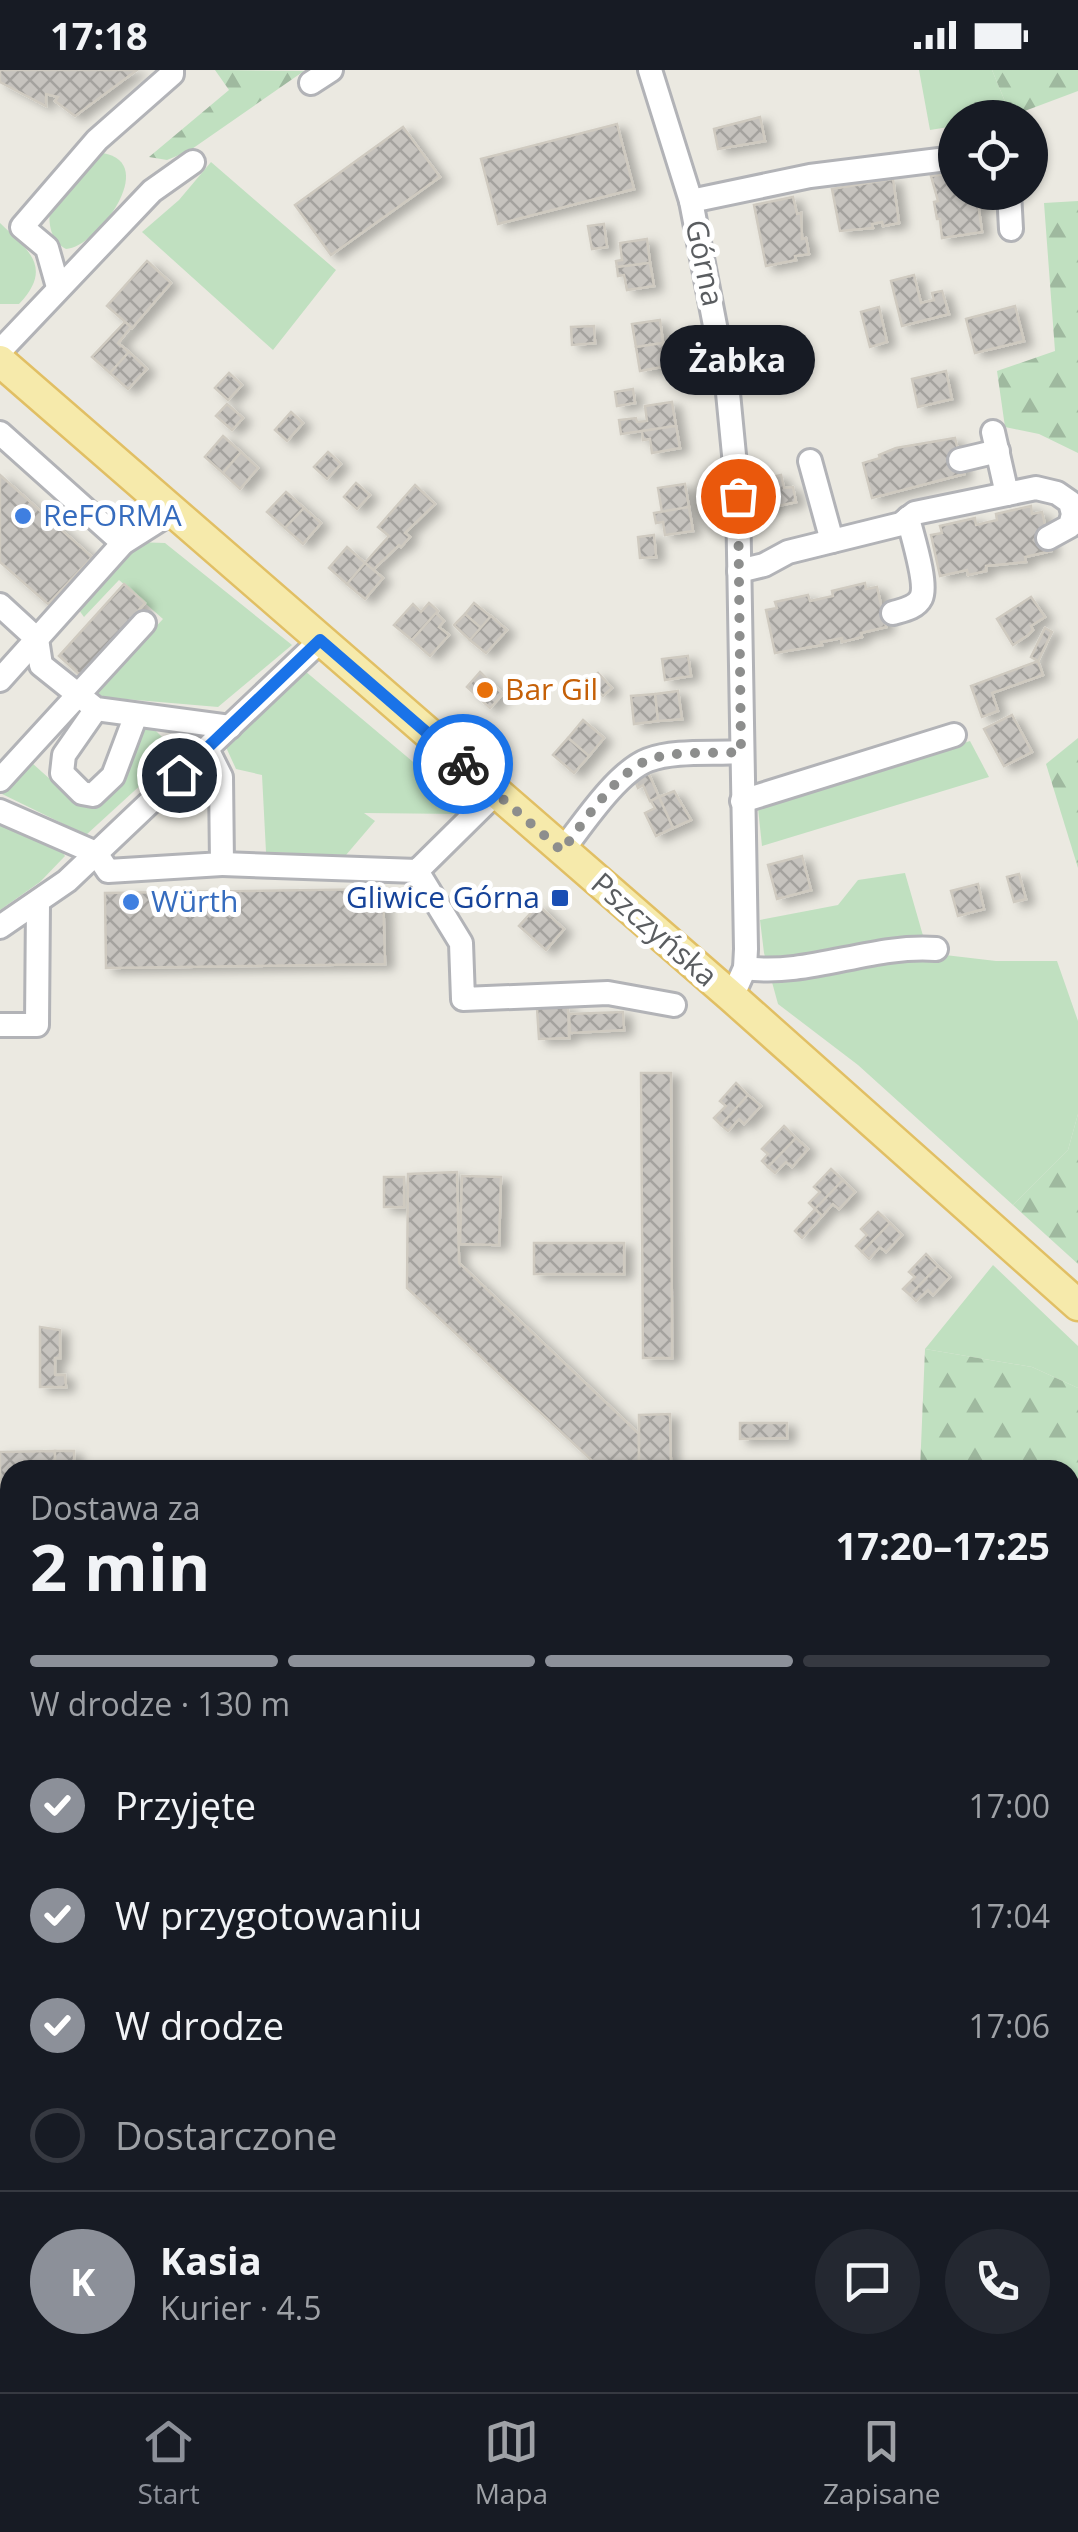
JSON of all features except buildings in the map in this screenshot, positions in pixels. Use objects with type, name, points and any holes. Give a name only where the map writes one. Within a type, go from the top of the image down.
[{"type":"main road","name":"Pszczyńska","points":[[0,361],[732,997],[1078,1305]]},
{"type":"street","points":[[58,287],[46,248],[22,227],[97,140],[172,70]]},
{"type":"street","points":[[311,84],[331,70]]},
{"type":"street","name":"Górna","points":[[650,70],[691,201],[728,393],[738,496],[745,968],[732,997]]},
{"type":"street","points":[[691,201],[810,176],[938,160]]},
{"type":"street","points":[[0,352],[152,191],[193,162]]},
{"type":"street","points":[[1010,210],[1011,229]]},
{"type":"street","points":[[0,433],[124,542]]},
{"type":"street","points":[[960,460],[996,441],[1008,494]]},
{"type":"street","points":[[810,461],[832,541]]},
{"type":"street","points":[[739,571],[764,565],[788,552],[901,524],[915,513],[1036,488],[1057,492],[1070,502],[1073,514],[1070,526],[1048,538]]},
{"type":"street","points":[[0,680],[124,542],[172,512]]},
{"type":"street","points":[[893,612],[912,608],[924,588],[908,518]]},
{"type":"street","points":[[0,605],[37,639],[41,665],[87,702],[136,714],[230,727]]},
{"type":"street","points":[[0,780],[87,702],[144,623]]},
{"type":"street","points":[[0,927],[38,903],[96,854],[320,640]]},
{"type":"street","points":[[87,702],[64,755],[62,773],[82,792],[93,794],[113,776],[136,714]]},
{"type":"street","points":[[742,801],[954,736]]},
{"type":"street","points":[[207,749],[221,777],[222,864]]},
{"type":"street","points":[[562,851],[636,766],[666,756],[741,752]]},
{"type":"street","points":[[0,811],[96,854],[108,871],[222,864],[416,871],[496,793]]},
{"type":"street","points":[[416,871],[461,943],[463,999],[608,992],[674,1005]]},
{"type":"street","points":[[0,1025],[37,1025],[38,903]]},
{"type":"street","points":[[745,968],[778,969],[906,947],[936,949]]},
{"type":"green space","points":[[215,70],[304,71],[189,151],[167,160],[149,157],[229,90]]},
{"type":"green space","points":[[919,70],[992,70],[1004,100],[938,100],[938,129],[930,130]]},
{"type":"green space","points":[[992,70],[1078,70],[1078,91],[1048,102],[1004,100]]},
{"type":"green space","points":[[103,153],[119,160],[126,172],[125,187],[93,235],[66,249],[52,232],[50,209],[96,155]]},
{"type":"green space","points":[[211,162],[336,270],[273,350],[142,232],[179,200]]},
{"type":"green space","points":[[1078,201],[1078,453],[1039,434],[1005,427],[997,371],[1055,351],[1045,210],[1048,210],[1048,203]]},
{"type":"green space","points":[[0,223],[28,251],[36,269],[35,280],[19,304],[0,304]]},
{"type":"green space","points":[[136,542],[165,543],[292,645],[218,707],[101,697],[96,690],[163,619],[119,580],[84,617],[76,606]]},
{"type":"green space","points":[[305,671],[456,798],[460,814],[364,813],[375,821],[346,855],[266,852],[262,775],[236,769],[225,745]]},
{"type":"green space","points":[[76,711],[32,763],[72,799],[97,801],[142,729],[152,727],[170,745],[191,739],[86,835],[0,793]]},
{"type":"green space","points":[[1078,738],[1078,868],[1046,764]]},
{"type":"green space","points":[[970,741],[989,777],[762,846],[758,808]]},
{"type":"green space","points":[[0,824],[56,843],[65,856],[40,882],[0,910]]},
{"type":"green space","points":[[905,873],[928,953],[996,961],[1057,961],[1078,1021],[1078,1114],[1068,1150],[1013,1205],[858,1065],[778,1004],[764,953],[760,920],[838,905],[858,880]]},
{"type":"green space","points":[[1078,1114],[1078,1264],[1013,1205],[1068,1150]]},
{"type":"green space","points":[[993,1265],[1078,1346],[1078,1388],[1032,1367],[925,1349]]},
{"type":"green space","points":[[925,1349],[1032,1367],[1078,1388],[1078,1460],[920,1460]]},
{"type":"way so far","points":[[463,764],[562,851],[636,766],[666,756],[741,752],[738,496]]},
{"type":"place","name":"Żabka","points":[[738,496]]},
{"type":"place","name":"ReFORMA","points":[[23,516]]},
{"type":"place","name":"Bar Gil","points":[[485,690]]},
{"type":"place","name":"Gliwice Górna","points":[[560,898]]},
{"type":"place","name":"Würth","points":[[131,902]]},
{"type":"route","points":[[179,775],[320,640],[463,764]]}]
